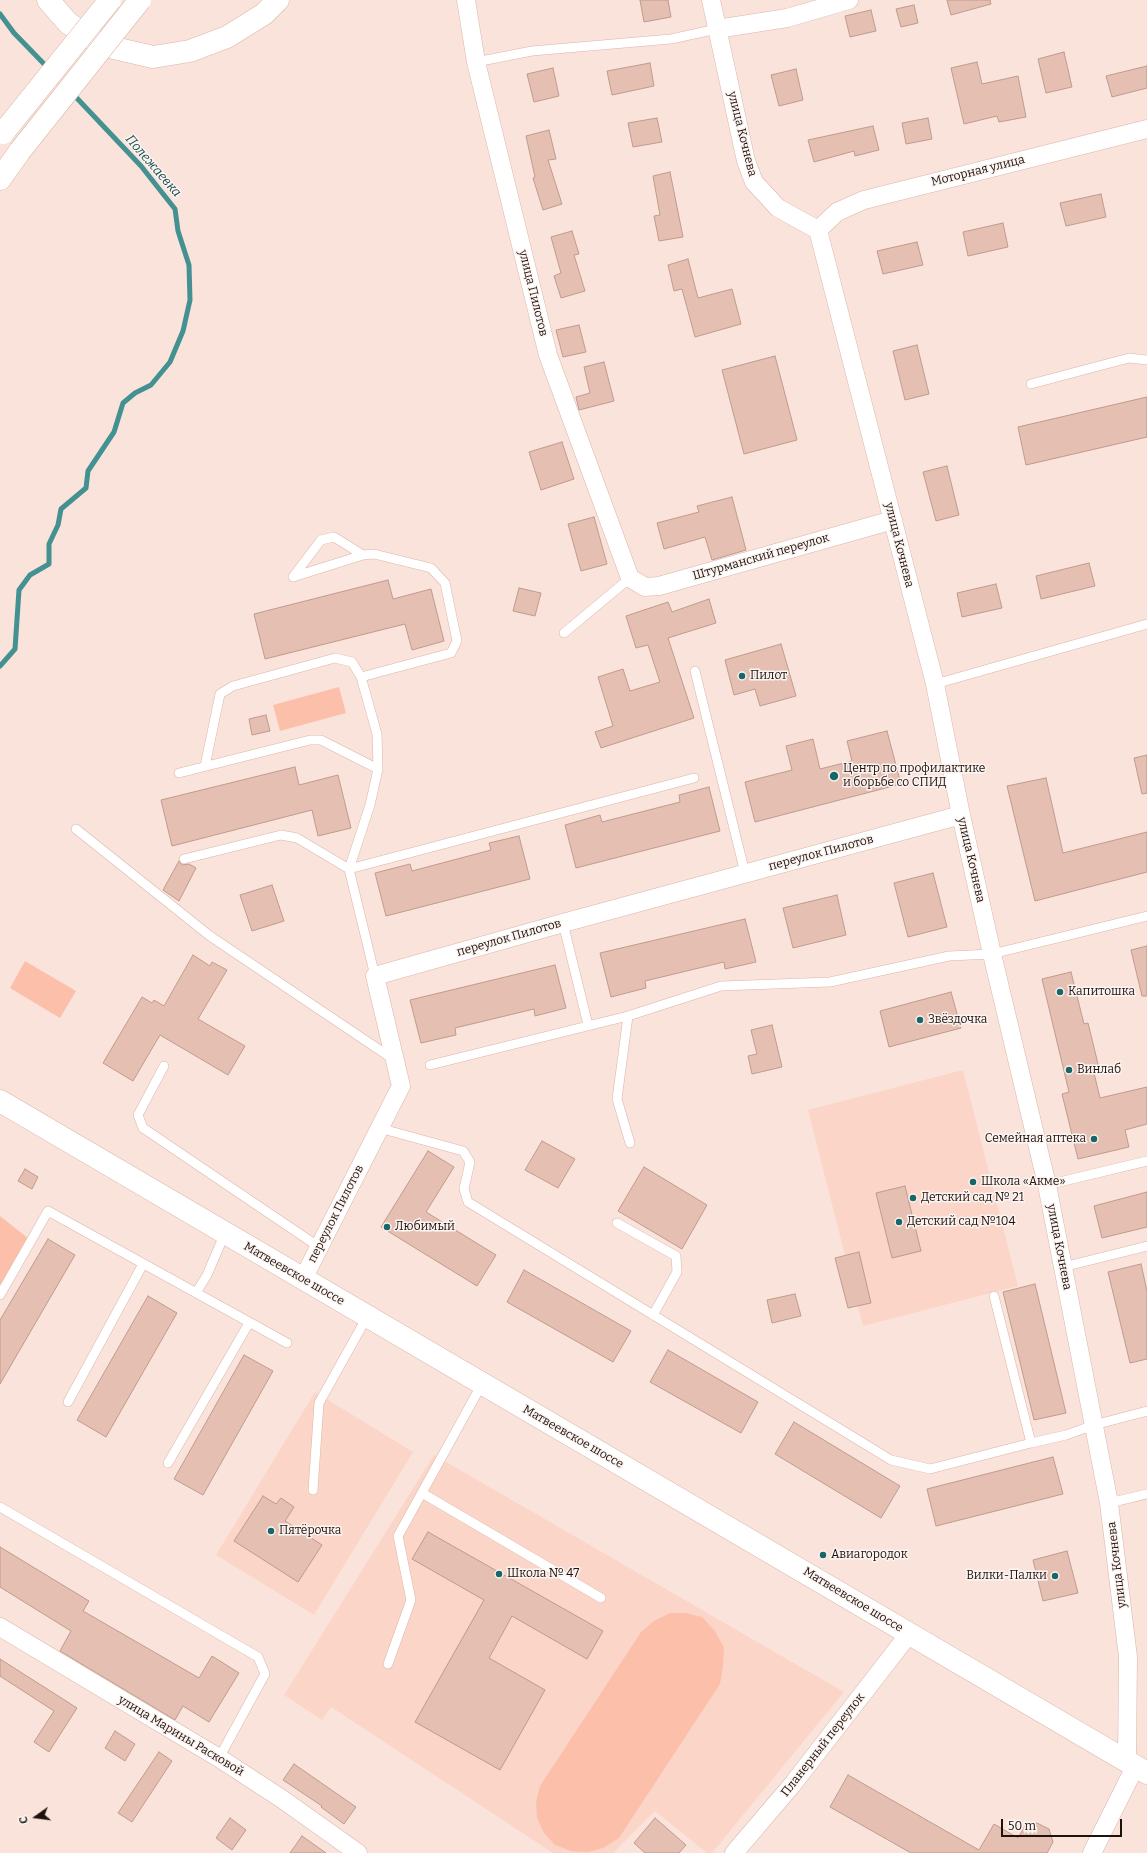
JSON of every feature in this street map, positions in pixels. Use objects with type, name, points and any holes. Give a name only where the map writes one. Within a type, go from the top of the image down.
[{"type":"main road","points":[[48,0],[68,23],[101,45],[153,56],[190,51],[226,37],[264,14],[278,0]]},
{"type":"main road","points":[[2,136],[110,0]]},
{"type":"main road","points":[[0,179],[20,151],[140,0]]},
{"type":"main road","name":"Матвеевское шоссе","points":[[0,1101],[1137,1767]]},
{"type":"street","name":"улица Пилотов","points":[[466,0],[476,62],[548,355],[630,578]]},
{"type":"street","name":"улица Кочнева","points":[[711,0],[746,161],[754,182],[778,208],[818,230],[935,684],[961,815],[992,954],[1047,1185],[1109,1503],[1128,1657],[1137,1767]]},
{"type":"street","points":[[717,29],[787,18],[849,0]]},
{"type":"street","name":"Моторная улица","points":[[818,230],[836,212],[864,200],[1147,129]]},
{"type":"street","name":"Штурманский переулок","points":[[630,578],[645,586],[659,586],[893,520]]},
{"type":"street","name":"переулок Пилотов","points":[[303,1279],[401,1086],[375,976],[563,923],[961,815]]},
{"type":"street","name":"улица Марины Расковой","points":[[0,1627],[219,1758],[282,1799],[358,1853]]},
{"type":"street","name":"Планерный переулок","points":[[734,1853],[792,1785],[909,1634]]},
{"type":"street","points":[[1092,1853],[1137,1767]]},
{"type":"lane","points":[[476,62],[532,51],[672,39],[717,29]]},
{"type":"lane","points":[[1031,384],[1129,358],[1147,360]]},
{"type":"lane","points":[[361,677],[451,653],[457,641],[445,583],[431,568],[374,554],[363,555],[293,577],[321,540],[334,538],[363,555]]},
{"type":"lane","points":[[564,633],[630,578]]},
{"type":"lane","points":[[935,684],[1147,624]]},
{"type":"lane","points":[[205,766],[220,694],[233,686],[335,658],[352,662],[361,677],[376,734],[378,769],[370,806],[349,869],[375,976]]},
{"type":"lane","points":[[695,671],[745,873]]},
{"type":"lane","points":[[180,773],[310,740],[321,740],[378,769]]},
{"type":"lane","points":[[184,859],[281,835],[297,838],[349,869],[694,778]]},
{"type":"lane","points":[[76,829],[210,936],[395,1060]]},
{"type":"lane","points":[[430,1065],[628,1016],[721,986],[830,982],[949,956],[992,954],[1147,916]]},
{"type":"lane","points":[[563,923],[588,1025]]},
{"type":"lane","points":[[628,1016],[617,1099],[630,1143]]},
{"type":"lane","points":[[164,1066],[138,1115],[143,1128],[319,1247]]},
{"type":"lane","points":[[380,1128],[463,1151],[470,1162],[464,1189],[468,1202],[891,1460],[930,1469],[1066,1435],[1094,1425],[1147,1411]]},
{"type":"lane","points":[[1047,1185],[1147,1161]]},
{"type":"lane","points":[[0,1295],[48,1211],[287,1344]]},
{"type":"lane","points":[[617,1223],[676,1256],[677,1272],[653,1314]]},
{"type":"lane","points":[[196,1293],[207,1275],[226,1233]]},
{"type":"lane","points":[[1063,1267],[1147,1246]]},
{"type":"lane","points":[[68,1402],[143,1264]]},
{"type":"lane","points":[[994,1296],[1031,1443]]},
{"type":"lane","points":[[313,1490],[319,1403],[367,1317]]},
{"type":"lane","points":[[168,1463],[249,1323]]},
{"type":"lane","points":[[388,1664],[411,1600],[398,1536],[482,1384]]},
{"type":"lane","points":[[422,1493],[601,1598]]},
{"type":"lane","points":[[1109,1503],[1147,1494]]},
{"type":"lane","points":[[0,1507],[258,1657],[266,1674],[219,1758]]},
{"type":"shaded area","points":[[339,687],[346,713],[280,731],[273,705]]},
{"type":"shaded area","points":[[25,961],[76,991],[60,1018],[10,988]]},
{"type":"shaded area","name":"Детский сад № 21","points":[[963,1070],[1018,1286],[863,1326],[808,1110]]},
{"type":"shaded area","points":[[0,1216],[29,1239],[0,1289]]},
{"type":"shaded area","points":[[315,1392],[413,1452],[314,1615],[216,1555]]},
{"type":"shaded area","name":"Школа № 47","points":[[434,1455],[844,1692],[712,1853],[707,1853],[655,1811],[613,1853],[553,1853],[331,1707],[322,1720],[284,1695]]},
{"type":"shaded area","points":[[670,1613],[686,1613],[702,1617],[715,1631],[724,1648],[720,1684],[619,1838],[603,1848],[588,1852],[571,1851],[555,1845],[544,1833],[537,1818],[536,1802],[540,1786],[641,1632],[654,1621]]},
{"type":"building","points":[[640,0],[668,0],[671,17],[644,22]]},
{"type":"building","points":[[947,0],[990,0],[991,4],[951,15]]},
{"type":"building","points":[[914,5],[918,23],[901,27],[896,9]]},
{"type":"building","points":[[871,10],[876,31],[850,37],[845,16]]},
{"type":"building","points":[[1064,52],[1072,87],[1046,93],[1038,59]]},
{"type":"building","points":[[977,62],[982,84],[1018,76],[1026,117],[999,122],[997,116],[964,124],[951,68]]},
{"type":"building","points":[[650,63],[654,86],[612,95],[607,71]]},
{"type":"building","points":[[1147,66],[1147,88],[1112,97],[1106,76]]},
{"type":"building","points":[[553,68],[559,96],[534,102],[527,74]]},
{"type":"building","points":[[796,69],[803,100],[779,106],[771,75]]},
{"type":"building","points":[[657,118],[662,142],[633,147],[628,123]]},
{"type":"building","points":[[928,118],[932,139],[906,144],[902,123]]},
{"type":"building","points":[[873,126],[879,150],[855,156],[854,151],[814,162],[808,140]]},
{"type":"building","points":[[549,130],[556,159],[548,160],[562,204],[543,210],[533,178],[535,177],[526,136]]},
{"type":"building","points":[[670,172],[683,237],[659,241],[654,216],[660,215],[653,176]]},
{"type":"building","points":[[1101,194],[1106,217],[1066,226],[1060,203]]},
{"type":"building","points":[[1003,223],[1008,247],[968,256],[963,232]]},
{"type":"building","points":[[572,231],[579,254],[574,255],[585,291],[561,298],[554,276],[561,273],[551,237]]},
{"type":"building","points":[[917,242],[923,265],[883,274],[877,251]]},
{"type":"building","points":[[688,259],[698,298],[732,289],[741,324],[695,337],[682,289],[674,291],[668,265]]},
{"type":"building","points":[[579,325],[586,352],[563,357],[556,330]]},
{"type":"building","points":[[917,345],[929,394],[905,400],[893,351]]},
{"type":"building","points":[[775,356],[797,440],[744,454],[722,370]]},
{"type":"building","points":[[604,362],[614,401],[579,410],[576,397],[590,393],[584,367]]},
{"type":"building","points":[[1147,397],[1147,437],[1026,465],[1018,427]]},
{"type":"building","points":[[562,442],[574,479],[541,490],[529,452]]},
{"type":"building","points":[[947,466],[959,515],[936,521],[923,472]]},
{"type":"building","points":[[732,497],[746,550],[712,560],[705,537],[664,549],[657,523],[699,512],[697,506]]},
{"type":"building","points":[[594,517],[607,564],[581,571],[568,524]]},
{"type":"building","points":[[1089,563],[1095,586],[1041,599],[1036,576]]},
{"type":"building","points":[[388,580],[393,599],[431,589],[444,641],[412,650],[405,624],[265,659],[254,614]]},
{"type":"building","points":[[996,584],[1002,608],[962,617],[957,593]]},
{"type":"building","points":[[519,588],[541,593],[535,616],[513,611]]},
{"type":"building","points":[[709,599],[716,623],[668,638],[694,718],[601,748],[595,732],[613,726],[598,677],[623,669],[630,691],[660,682],[648,645],[636,648],[626,616],[668,602],[672,612]]},
{"type":"building","points":[[781,644],[796,696],[760,706],[755,689],[734,695],[725,660]]},
{"type":"building","points":[[266,715],[270,731],[252,735],[249,719]]},
{"type":"building","name":"Центр по профилактике и борьбе со СПИД","points":[[887,731],[901,784],[755,822],[745,782],[792,770],[786,746],[813,739],[820,769],[852,761],[847,741]]},
{"type":"building","points":[[1147,755],[1147,793],[1142,794],[1134,758]]},
{"type":"building","points":[[295,767],[299,785],[338,775],[351,828],[318,836],[312,810],[172,846],[161,800]]},
{"type":"building","points":[[1046,778],[1063,853],[1147,832],[1147,872],[1035,901],[1007,786]]},
{"type":"building","points":[[709,787],[720,831],[576,868],[565,825],[600,815],[602,822],[680,802],[679,795]]},
{"type":"building","points":[[519,836],[530,879],[386,916],[375,873],[410,864],[412,871],[491,850],[489,843]]},
{"type":"building","points":[[179,861],[182,865],[189,864],[196,868],[179,901],[163,890]]},
{"type":"building","points":[[933,873],[947,927],[908,937],[894,883]]},
{"type":"building","points":[[272,885],[284,921],[252,931],[240,895]]},
{"type":"building","points":[[837,895],[846,935],[793,948],[783,908]]},
{"type":"building","points":[[745,919],[756,962],[725,969],[724,962],[645,981],[646,988],[611,997],[600,953]]},
{"type":"building","points":[[1147,946],[1147,996],[1142,996],[1131,950]]},
{"type":"building","points":[[193,955],[210,966],[212,962],[227,970],[198,1019],[245,1046],[228,1075],[160,1035],[133,1081],[103,1063],[142,997],[152,1003],[154,1000],[164,1006]]},
{"type":"building","points":[[555,965],[566,1008],[535,1016],[534,1009],[455,1028],[456,1035],[421,1043],[410,1000]]},
{"type":"building","points":[[1071,972],[1084,1024],[1088,1023],[1099,1068],[1093,1069],[1100,1098],[1147,1087],[1147,1124],[1125,1130],[1129,1147],[1078,1159],[1062,1094],[1069,1092],[1042,979]]},
{"type":"building","name":"Звёздочка","points":[[951,992],[961,1028],[889,1047],[880,1011]]},
{"type":"building","points":[[772,1025],[782,1067],[752,1074],[748,1056],[757,1054],[751,1030]]},
{"type":"building","points":[[542,1141],[575,1159],[558,1188],[525,1170]]},
{"type":"building","points":[[428,1151],[454,1167],[426,1212],[496,1255],[477,1286],[381,1227]]},
{"type":"building","points":[[644,1167],[707,1205],[682,1249],[618,1211]]},
{"type":"building","points":[[25,1169],[38,1177],[32,1189],[18,1181]]},
{"type":"building","name":"Детский сад №104","points":[[905,1186],[921,1251],[892,1258],[876,1193]]},
{"type":"building","points":[[1147,1192],[1147,1227],[1102,1238],[1094,1206]]},
{"type":"building","points":[[48,1239],[75,1255],[0,1384],[0,1320]]},
{"type":"building","points":[[859,1252],[871,1303],[848,1308],[835,1258]]},
{"type":"building","points":[[1141,1264],[1147,1291],[1147,1359],[1130,1363],[1108,1272]]},
{"type":"building","points":[[524,1270],[631,1331],[613,1362],[507,1302]]},
{"type":"building","points":[[1035,1284],[1066,1413],[1034,1420],[1003,1292]]},
{"type":"building","points":[[795,1294],[801,1316],[772,1323],[767,1300]]},
{"type":"building","points":[[148,1296],[177,1313],[106,1437],[77,1420]]},
{"type":"building","points":[[668,1350],[758,1402],[741,1433],[650,1382]]},
{"type":"building","points":[[244,1355],[273,1371],[203,1495],[174,1479]]},
{"type":"building","points":[[794,1422],[900,1486],[881,1518],[775,1454]]},
{"type":"building","points":[[1053,1457],[1063,1494],[936,1526],[927,1489]]},
{"type":"building","name":"Пятёрочка","points":[[263,1496],[276,1504],[281,1498],[294,1507],[285,1521],[322,1545],[298,1582],[234,1541]]},
{"type":"building","points":[[428,1532],[603,1631],[587,1659],[512,1616],[489,1658],[545,1690],[500,1770],[415,1722],[484,1600],[412,1559]]},
{"type":"building","points":[[0,1547],[89,1601],[83,1611],[199,1678],[212,1656],[239,1673],[209,1722],[183,1706],[175,1720],[60,1651],[71,1631],[0,1587]]},
{"type":"building","name":"Вилки-Палки","points":[[1067,1551],[1078,1593],[1043,1601],[1033,1560]]},
{"type":"building","points":[[0,1659],[77,1708],[49,1752],[34,1742],[54,1711],[0,1676]]},
{"type":"building","points":[[115,1731],[135,1744],[125,1761],[105,1748]]},
{"type":"building","points":[[159,1752],[172,1761],[132,1822],[118,1813]]},
{"type":"building","points":[[294,1764],[356,1807],[344,1824],[321,1807],[322,1806],[283,1780]]},
{"type":"building","points":[[848,1775],[979,1850],[994,1824],[1018,1838],[1025,1826],[1037,1823],[1049,1829],[1053,1842],[1047,1853],[911,1853],[830,1807]]},
{"type":"building","points":[[230,1818],[246,1830],[232,1850],[216,1838]]},
{"type":"building","points":[[655,1818],[686,1845],[679,1853],[645,1853],[634,1843]]},
{"type":"building","points":[[302,1836],[326,1853],[290,1853]]},
{"type":"waterway","name":"Полежаевка","points":[[0,14],[14,33],[48,68]]},
{"type":"waterway","name":"Полежаевка","points":[[0,666],[15,649],[19,590],[30,575],[49,564],[49,544],[58,525],[61,509],[86,488],[88,471],[114,432],[123,403],[135,393],[151,385],[170,362],[183,331],[190,300],[189,265],[178,231],[175,209],[141,166],[73,94]]},
{"type":"place","name":"Пилот","points":[[742,676]]},
{"type":"place","name":"Центр по профилактике и борьбе со СПИД","points":[[834,776]]},
{"type":"place","name":"Капитошка","points":[[1060,992]]},
{"type":"place","name":"Звёздочка","points":[[920,1020]]},
{"type":"place","name":"Винлаб","points":[[1069,1070]]},
{"type":"place","name":"Семейная аптека","points":[[1094,1139]]},
{"type":"place","name":"Школа «Акме»","points":[[973,1182]]},
{"type":"place","name":"Детский сад № 21","points":[[913,1198]]},
{"type":"place","name":"Детский сад №104","points":[[899,1222]]},
{"type":"place","name":"Любимый","points":[[387,1227]]},
{"type":"place","name":"Пятёрочка","points":[[271,1531]]},
{"type":"place","name":"Авиагородок","points":[[823,1555]]},
{"type":"place","name":"Школа № 47","points":[[499,1574]]},
{"type":"place","name":"Вилки-Палки","points":[[1055,1576]]}]
